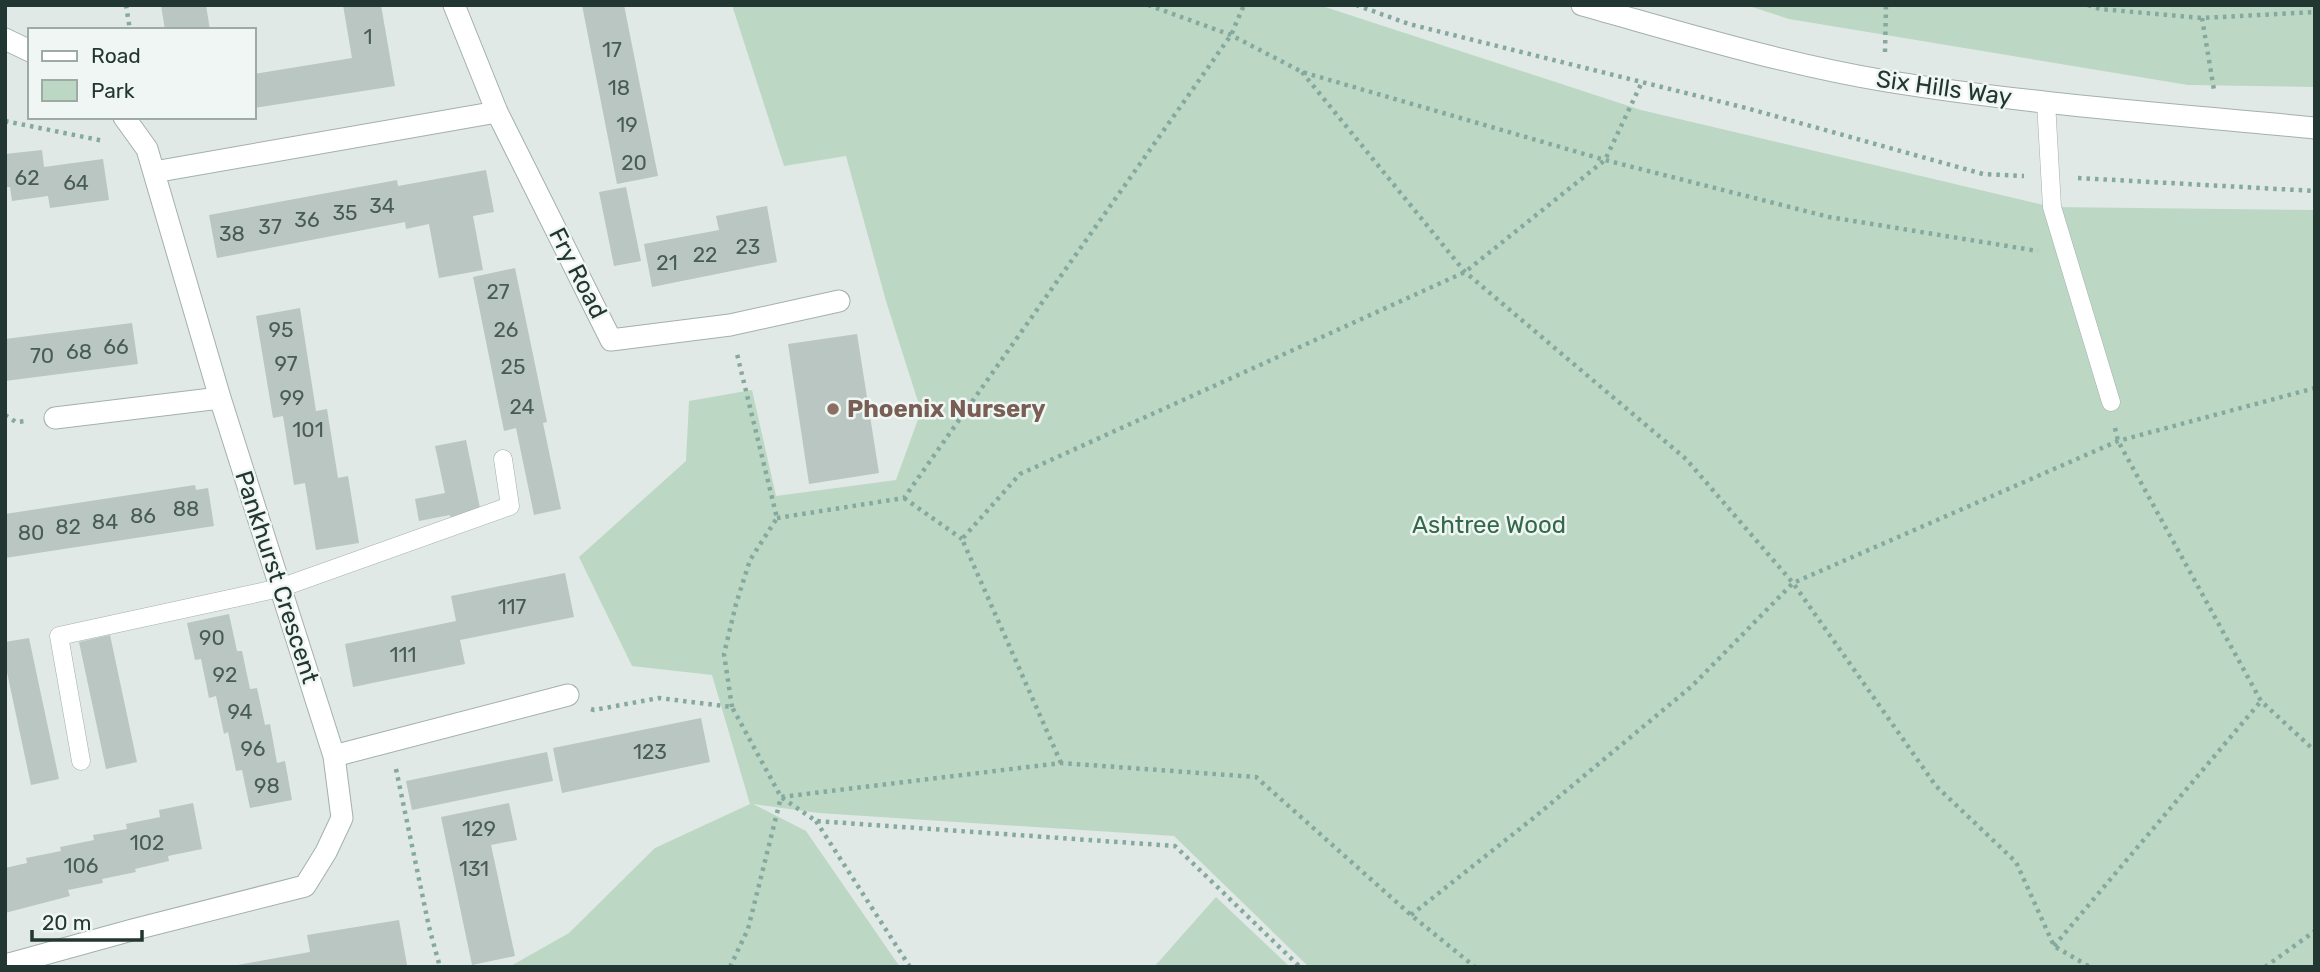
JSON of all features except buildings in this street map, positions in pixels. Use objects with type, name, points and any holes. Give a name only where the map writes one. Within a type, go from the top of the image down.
[{"type":"street","name":"Fry Road","points":[[454,5],[497,112],[611,340],[730,325],[839,300]]},
{"type":"street","name":"Six Hills Way","points":[[1582,5],[1776,59],[1885,81],[2046,102],[2315,128]]},
{"type":"street","points":[[5,39],[28,50]]},
{"type":"street","points":[[154,172],[497,112]]},
{"type":"street","name":"Pankhurst Crescent","points":[[5,965],[305,886],[326,852],[342,818],[334,756],[220,398],[147,149],[125,119]]},
{"type":"street","points":[[55,418],[220,398]]},
{"type":"street","points":[[334,756],[568,695]]},
{"type":"lane","points":[[2046,102],[2052,207],[2111,402]]},
{"type":"lane","points":[[81,761],[59,636],[280,589],[510,506],[503,458]]},
{"type":"path","points":[[127,5],[130,28]]},
{"type":"path","points":[[1148,5],[1231,35],[1302,72],[1605,160],[1829,217],[2067,256]]},
{"type":"path","points":[[904,498],[1231,35],[1244,5]]},
{"type":"path","points":[[1356,5],[1409,24],[1642,82],[1983,174],[2315,191]]},
{"type":"path","points":[[1885,81],[1886,5]]},
{"type":"path","points":[[2088,5],[2100,9],[2202,18],[2315,12]]},
{"type":"path","points":[[2202,18],[2219,119]]},
{"type":"path","points":[[1302,72],[1465,272],[1686,459],[1793,583],[1936,786],[2016,862],[2054,946],[2090,967]]},
{"type":"path","points":[[962,539],[1020,474],[1465,272],[1605,160],[1642,82]]},
{"type":"path","points":[[5,121],[147,149]]},
{"type":"path","points":[[730,325],[777,518],[750,560],[724,654],[732,707],[780,797],[816,821],[910,967]]},
{"type":"path","points":[[1411,915],[1531,820],[1692,686],[1793,583],[2118,441],[2315,388]]},
{"type":"path","points":[[2111,402],[2118,441],[2260,701],[2315,751]]},
{"type":"path","points":[[777,518],[904,498],[962,539],[1061,764]]},
{"type":"path","points":[[568,695],[594,710],[659,698],[732,707]]},
{"type":"path","points":[[2054,946],[2260,701]]},
{"type":"path","points":[[391,742],[429,927],[440,967]]},
{"type":"path","points":[[780,797],[1061,764],[1256,777],[1411,915],[1475,967]]},
{"type":"path","points":[[730,967],[748,929],[780,797]]},
{"type":"path","points":[[816,821],[1175,846],[1300,967]]},
{"type":"path","points":[[2265,967],[2315,931]]},
{"type":"green space","name":"Ashtree Wood","points":[[732,5],[1319,5],[1641,110],[2052,207],[2315,210],[2315,967],[1309,967],[1174,836],[819,813],[753,804],[806,831],[900,967],[509,967],[569,933],[655,848],[750,804],[712,675],[632,666],[579,557],[686,461],[689,401],[752,390],[776,496],[896,480],[921,411],[886,301],[846,156],[784,166]]},
{"type":"green space","points":[[1746,5],[2315,5],[2315,87],[2188,85],[1789,19]]},
{"type":"green space","points":[[1216,897],[1290,967],[1154,967]]},
{"type":"place","name":"Phoenix Nursery","points":[[833,409]]}]
